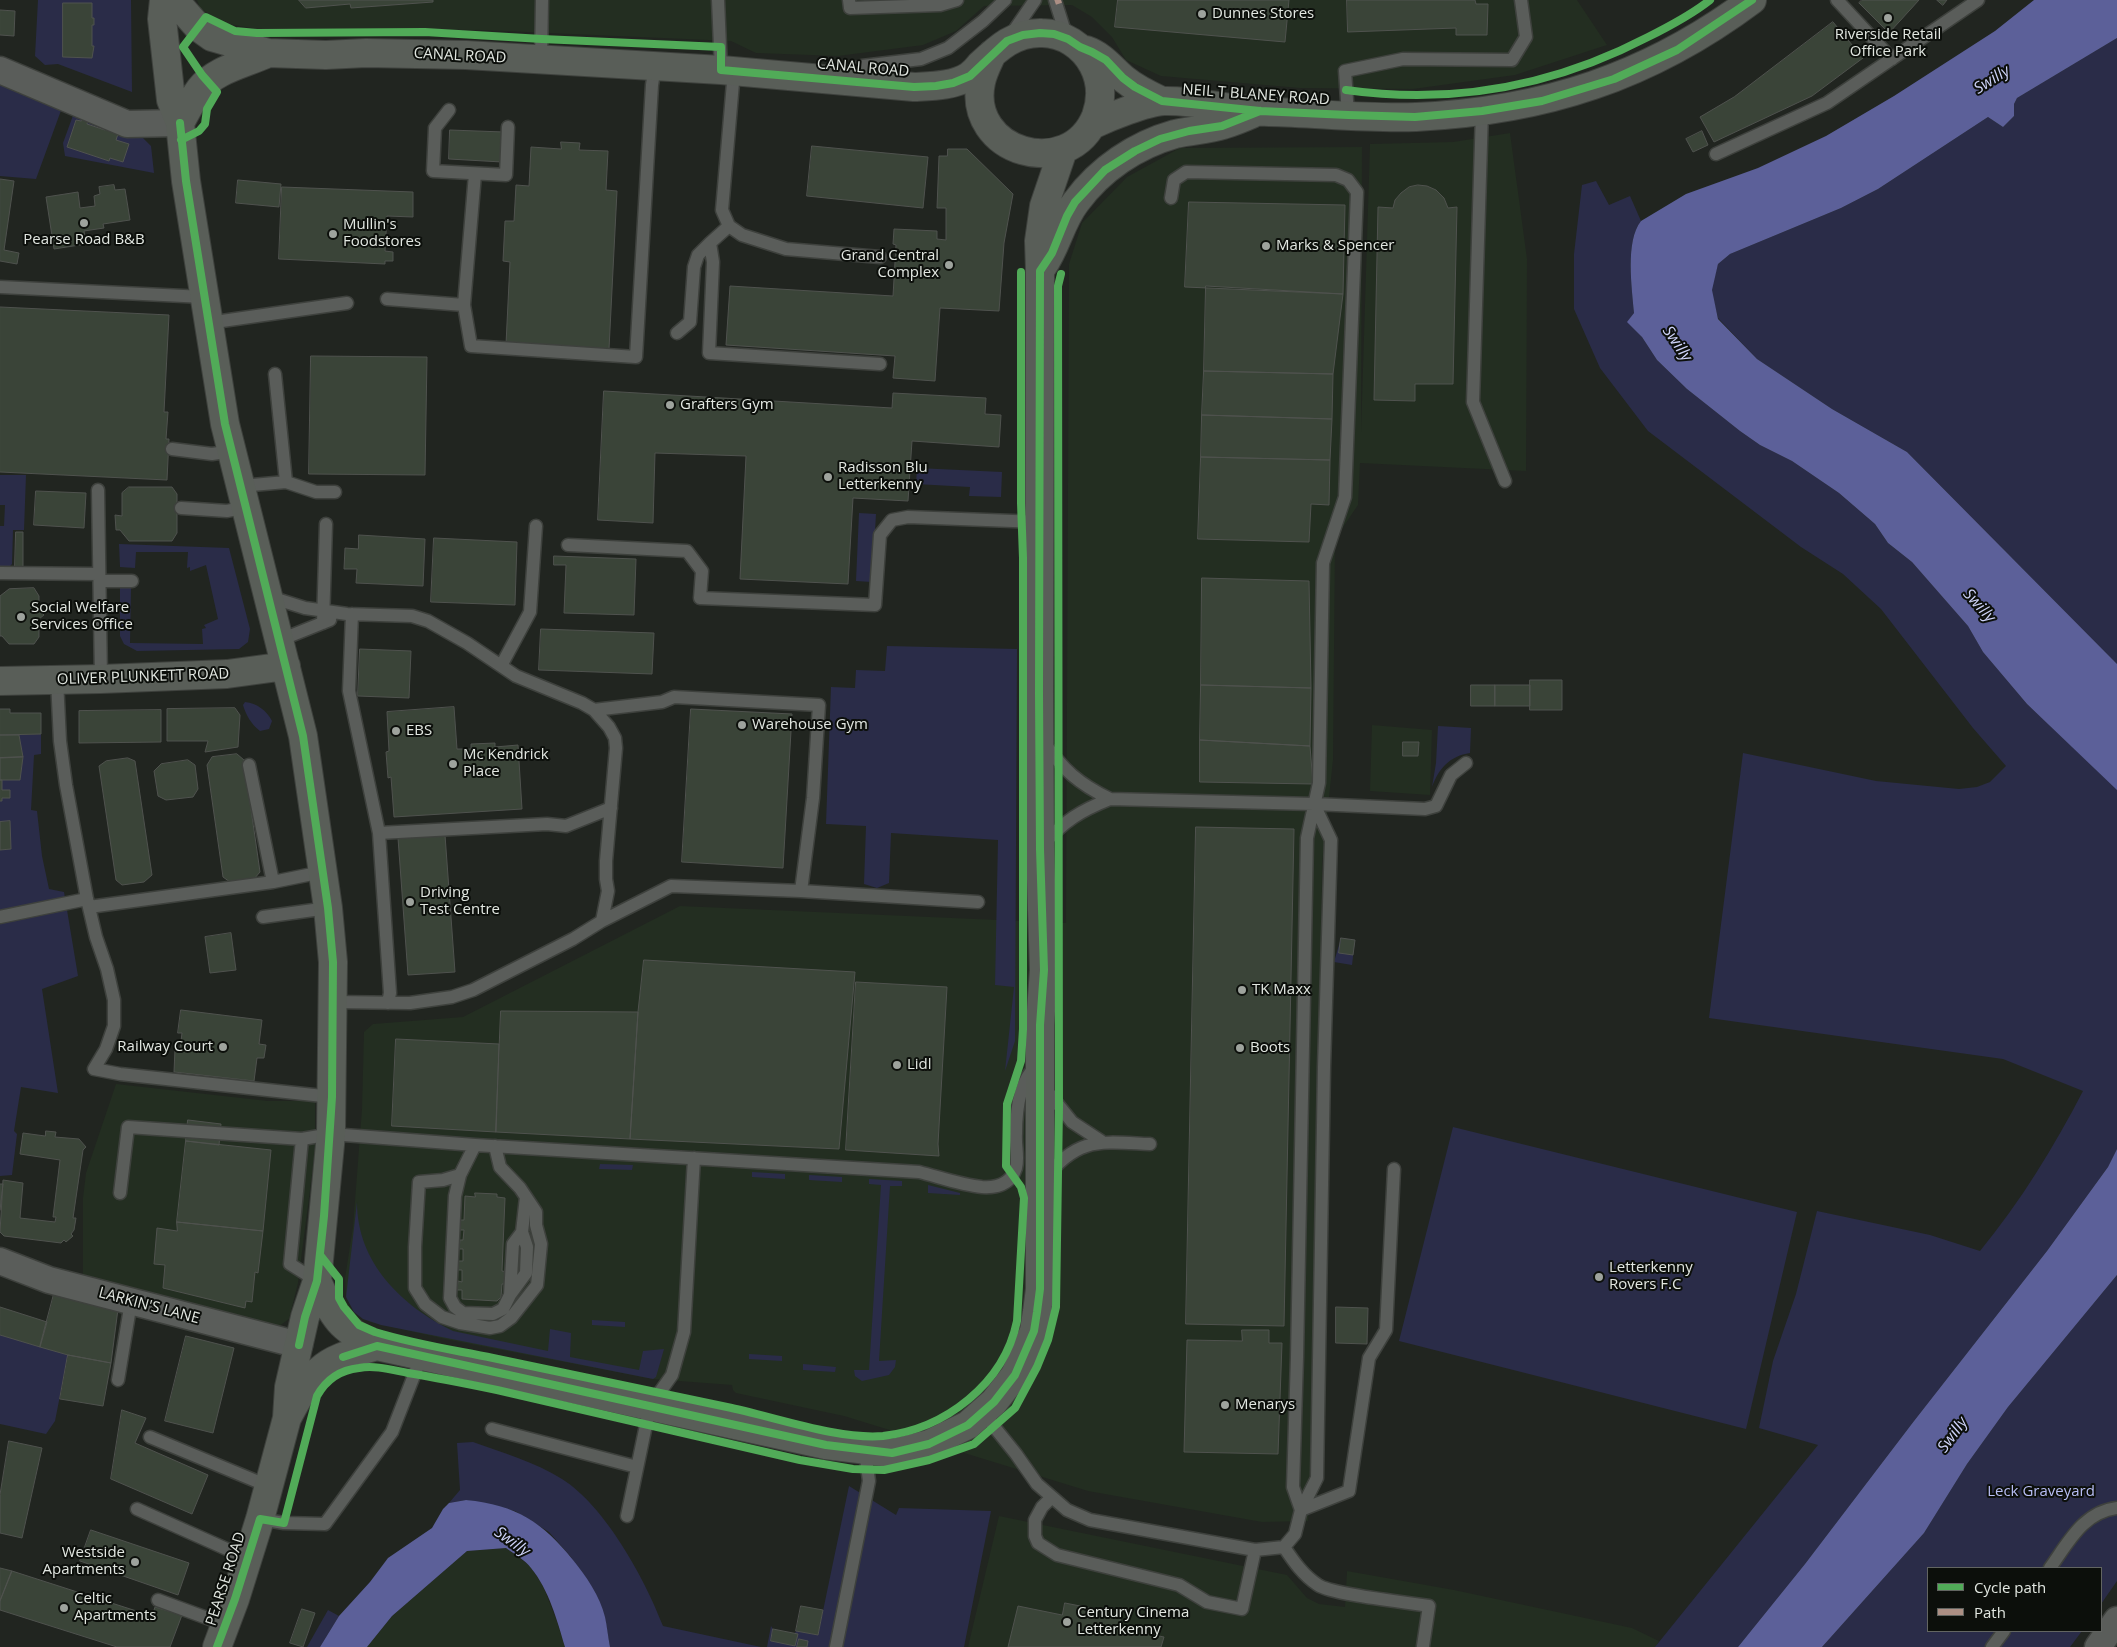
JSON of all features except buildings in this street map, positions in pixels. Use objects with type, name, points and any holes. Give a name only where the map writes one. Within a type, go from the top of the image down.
[{"type":"main road","points":[[164,0],[162,19],[171,100],[180,123],[184,167],[225,424],[303,736],[328,908],[333,962],[334,1002],[332,1097],[331,1134],[318,1281],[331,1311],[342,1326],[357,1337],[377,1346],[826,1445],[892,1453],[930,1444],[968,1425],[982,1413],[1015,1375],[1034,1331],[1040,1289],[1040,1026],[1044,970],[1039,735],[1040,272],[1038,247],[1044,206],[1063,150]]},
{"type":"main road","name":"CANAL ROAD","points":[[174,0],[198,27],[212,37],[268,53],[403,54],[541,60],[728,71],[914,87],[953,83],[970,76],[999,48]]},
{"type":"main road","name":"NEIL T BLANEY ROAD","points":[[1092,125],[1104,119],[1162,101],[1260,112],[1415,117],[1482,111],[1542,101],[1614,79],[1677,50],[1752,0]]},
{"type":"main road","points":[[1054,34],[1074,43],[1091,60],[1101,89],[1100,106],[1092,125],[1081,138],[1063,150],[1034,154],[1021,151],[1005,143],[994,132],[984,117],[980,100],[980,82],[999,48],[1023,35],[1054,34]]},
{"type":"main road","name":"NEIL T BLANEY ROAD","points":[[1074,43],[1106,60],[1123,78],[1162,101]]},
{"type":"main road","points":[[180,123],[193,99],[207,81],[225,70],[268,53]]},
{"type":"main road","points":[[1040,272],[1052,253],[1067,216],[1075,202],[1105,170],[1130,154],[1160,139],[1189,131],[1222,126],[1260,112]]},
{"type":"main road","name":"OLIVER PLUNKETT ROAD","points":[[0,681],[227,674],[283,653]]},
{"type":"main road","name":"PEARSE ROAD","points":[[221,1636],[249,1558],[260,1519],[287,1418],[289,1387],[305,1317],[318,1281]]},
{"type":"main road","points":[[287,1418],[319,1370],[336,1360],[377,1346]]},
{"type":"street","points":[[0,70],[126,124],[180,123]]},
{"type":"street","name":"LARKIN'S LANE","points":[[0,1261],[49,1280],[299,1345]]},
{"type":"street","points":[[2098,1647],[2117,1620]]},
{"type":"lane","points":[[541,60],[542,0]]},
{"type":"lane","points":[[718,0],[728,71],[722,210],[729,226],[742,235],[786,249],[880,257]]},
{"type":"lane","points":[[849,0],[850,8],[940,5],[957,0]]},
{"type":"lane","points":[[827,79],[862,66],[921,59],[948,48],[983,21],[1004,0]]},
{"type":"lane","points":[[999,48],[1035,0]]},
{"type":"lane","points":[[1055,0],[1074,43]]},
{"type":"lane","points":[[1348,115],[1346,71],[1403,59],[1512,60],[1526,37],[1521,0]]},
{"type":"lane","points":[[1837,0],[1892,59]]},
{"type":"lane","points":[[1716,154],[1827,103],[1978,0]]},
{"type":"lane","points":[[475,174],[464,305],[471,346],[636,357],[652,85],[655,66]]},
{"type":"lane","points":[[449,110],[435,128],[433,171],[506,175],[508,127]]},
{"type":"lane","points":[[1482,111],[1473,402],[1505,481]]},
{"type":"lane","points":[[1171,198],[1174,180],[1186,172],[1336,175],[1348,180],[1357,192],[1345,497],[1323,563],[1319,784],[1307,838],[1298,1347],[1292,1487],[1301,1510]]},
{"type":"lane","points":[[677,333],[690,322],[694,267],[698,255],[729,226]]},
{"type":"lane","points":[[710,243],[713,262],[709,353],[880,364]]},
{"type":"lane","points":[[0,287],[206,310],[347,303]]},
{"type":"lane","points":[[387,299],[464,305]]},
{"type":"lane","points":[[275,374],[286,482]]},
{"type":"lane","points":[[172,449],[212,454],[232,451]]},
{"type":"lane","points":[[180,508],[227,511],[244,496],[286,482],[316,492],[335,492]]},
{"type":"lane","points":[[98,490],[101,679]]},
{"type":"lane","points":[[568,544],[687,551],[702,571],[700,598],[874,604],[880,535],[892,520],[908,517],[1039,522]]},
{"type":"lane","points":[[283,653],[323,617],[326,524]]},
{"type":"lane","points":[[501,666],[530,612],[536,526]]},
{"type":"lane","points":[[0,573],[132,580]]},
{"type":"lane","points":[[269,597],[323,617],[349,614],[412,616],[428,621],[530,683],[582,703],[594,710],[609,727],[615,738],[616,748],[606,862],[608,890],[602,921]]},
{"type":"lane","points":[[349,614],[349,691],[379,833],[390,993],[388,1003]]},
{"type":"lane","points":[[57,680],[60,741],[88,903],[114,1000],[114,1026],[106,1049],[94,1069],[120,1074],[332,1097]]},
{"type":"lane","points":[[594,710],[662,702],[674,697],[819,705],[814,798],[801,891]]},
{"type":"lane","points":[[1039,735],[1057,760],[1074,778],[1085,787],[1110,799],[1425,809],[1436,806],[1451,775],[1466,763]]},
{"type":"lane","points":[[249,765],[273,882]]},
{"type":"lane","points":[[1040,849],[1059,828],[1075,815],[1110,799]]},
{"type":"lane","points":[[982,1413],[1016,1454],[1037,1484],[1051,1498],[1067,1510],[1090,1520],[1255,1550],[1284,1547],[1295,1534],[1301,1510],[1317,1478],[1325,1038],[1331,840],[1314,804]]},
{"type":"lane","points":[[379,833],[548,824],[566,826],[611,808]]},
{"type":"lane","points":[[0,916],[88,903],[273,882],[322,872]]},
{"type":"lane","points":[[334,1002],[410,1004],[433,1001],[473,990],[671,886],[801,891],[978,902]]},
{"type":"lane","points":[[263,917],[328,908]]},
{"type":"lane","points":[[120,1193],[128,1127],[302,1140],[331,1134],[476,1145],[919,1172],[972,1186],[1001,1185],[1013,1174],[1016,1168],[1019,1100],[1033,1068],[1040,1072],[1047,1094],[1072,1122],[1101,1141]]},
{"type":"lane","points":[[302,1140],[290,1264],[318,1281]]},
{"type":"lane","points":[[1039,1186],[1056,1165],[1080,1148],[1101,1141],[1150,1144]]},
{"type":"lane","points":[[476,1145],[460,1175],[455,1196],[450,1298],[455,1307],[463,1313],[493,1314],[503,1309],[510,1295],[513,1244],[522,1232],[526,1197]]},
{"type":"lane","points":[[460,1175],[443,1180],[419,1182],[415,1247],[415,1288],[425,1304],[442,1317],[460,1324],[490,1328],[500,1326],[511,1318],[537,1285],[541,1244],[536,1225],[536,1212],[520,1188],[500,1167],[495,1146]]},
{"type":"lane","points":[[627,1516],[650,1406],[672,1375],[684,1332],[694,1158]]},
{"type":"lane","points":[[1301,1510],[1349,1491],[1369,1358],[1386,1330],[1394,1169]]},
{"type":"lane","points":[[118,1380],[131,1302]]},
{"type":"lane","points":[[260,1519],[284,1523],[325,1524],[392,1432],[422,1355]]},
{"type":"lane","points":[[492,1429],[637,1467]]},
{"type":"lane","points":[[150,1436],[268,1486]]},
{"type":"lane","points":[[836,1647],[868,1488],[869,1481],[865,1451]]},
{"type":"lane","points":[[1051,1498],[1042,1507],[1035,1520],[1035,1536],[1038,1543],[1057,1555],[1179,1584],[1207,1602],[1242,1609],[1255,1550]]},
{"type":"lane","points":[[2051,1567],[2078,1529],[2090,1517],[2097,1512],[2117,1508]]},
{"type":"lane","points":[[137,1509],[249,1558]]},
{"type":"lane","points":[[1284,1547],[1302,1573],[1320,1586],[1341,1592],[1429,1606],[1424,1646]]},
{"type":"lane","points":[[158,1600],[221,1636]]},
{"type":"lane","points":[[1992,1647],[2003,1632]]},
{"type":"shaded area","points":[[197,0],[1577,0],[1607,45],[1515,75],[1413,89],[1300,88],[1161,76],[1126,60],[1112,37],[1092,17],[1072,5],[984,6],[956,31],[923,45],[838,56],[756,53],[731,41],[481,30],[257,29],[223,23],[200,8]]},
{"type":"shaded area","points":[[1510,133],[1527,259],[1526,471],[1360,463],[1358,505],[1335,539],[1333,760],[1322,863],[1318,1294],[1311,1488],[1308,1521],[1262,1522],[1088,1491],[844,1416],[736,1393],[732,1385],[653,1379],[450,1340],[370,1322],[354,1312],[346,1297],[345,1278],[353,1227],[362,1109],[364,1032],[373,1024],[463,1017],[680,906],[1066,923],[1069,264],[1082,223],[1127,177],[1180,148],[1362,147],[1361,433],[1370,144],[1453,142]]},
{"type":"shaded area","points":[[1372,725],[1432,730],[1430,795],[1370,791]]},
{"type":"shaded area","points":[[116,1084],[268,1101],[315,1101],[315,1151],[298,1283],[289,1319],[275,1329],[83,1275],[83,1198],[86,1173]]},
{"type":"shaded area","points":[[999,1516],[1287,1575],[1307,1598],[1319,1604],[1345,1607],[1347,1571],[1454,1590],[1632,1628],[1659,1641],[1656,1647],[968,1647]]},
{"type":"shaded area","points":[[506,1548],[530,1566],[543,1586],[565,1647],[367,1647],[392,1616],[467,1551]]},
{"type":"green space","points":[[38,0],[131,0],[132,92],[58,64],[45,65],[35,56]]},
{"type":"green space","points":[[2117,38],[2117,664],[1907,452],[1832,409],[1757,359],[1718,318],[1711,290],[1718,264],[1730,254],[1841,208],[1878,189],[1988,117],[2003,127],[2014,116],[2014,104],[2017,98]]},
{"type":"green space","points":[[0,79],[63,105],[36,179],[0,176]]},
{"type":"green space","points":[[75,110],[141,136],[151,146],[154,173],[65,156],[63,143]]},
{"type":"green space","points":[[1596,181],[1609,205],[1630,196],[1641,221],[1636,230],[1631,252],[1634,313],[1628,322],[1642,337],[1657,360],[1687,389],[1740,431],[1760,445],[1792,461],[1839,493],[1875,524],[1888,543],[1912,562],[1968,626],[1983,652],[2027,704],[2117,789],[2117,1149],[2108,1167],[2047,1251],[1805,1564],[1738,1647],[1655,1647],[1818,1445],[1759,1428],[1773,1361],[1796,1294],[1817,1211],[1930,1235],[1980,1251],[2036,1173],[2083,1091],[2003,1059],[1709,1018],[1743,753],[1876,781],[1959,789],[1977,787],[1990,782],[2006,766],[1973,728],[1881,609],[1843,574],[1801,547],[1648,431],[1600,368],[1574,309],[1574,254],[1582,185]]},
{"type":"green space","points":[[917,468],[1002,472],[1001,497],[969,496],[970,487],[916,484]]},
{"type":"green space","points":[[0,475],[26,475],[24,530],[13,530],[12,564],[7,569],[0,569],[0,526],[4,526],[5,505],[0,505]]},
{"type":"green space","points":[[859,513],[876,514],[872,582],[856,581]]},
{"type":"green space","points":[[119,544],[229,548],[250,629],[248,642],[239,649],[137,651],[124,644],[120,636],[120,587],[131,588],[130,643],[203,644],[202,629],[206,628],[204,625],[218,619],[206,565],[190,571],[190,567],[187,568],[188,552],[136,552],[135,568],[120,567]]},
{"type":"green space","points":[[887,646],[1017,649],[1015,1041],[1005,1071],[1014,987],[995,985],[998,840],[891,833],[889,883],[877,888],[864,884],[866,826],[826,824],[831,687],[855,688],[856,670],[885,671]]},
{"type":"green space","points":[[245,702],[261,708],[267,714],[272,721],[269,729],[260,731],[254,725],[244,709],[243,705]]},
{"type":"green space","points":[[1438,726],[1471,728],[1470,753],[1457,757],[1446,764],[1438,774],[1432,787],[1436,763]]},
{"type":"green space","points":[[41,734],[41,754],[34,755],[31,810],[37,811],[42,856],[49,889],[64,892],[78,976],[42,989],[58,1093],[21,1087],[14,1131],[17,1134],[12,1175],[0,1176],[0,801],[2,801],[2,798],[10,798],[10,790],[2,790],[2,780],[20,779],[23,757],[19,735]]},
{"type":"green space","points":[[1341,938],[1355,940],[1352,965],[1334,962]]},
{"type":"green space","name":"Letterkenny Rovers F.C","points":[[1453,1127],[1797,1212],[1746,1429],[1399,1341]]},
{"type":"green space","points":[[600,1164],[633,1165],[632,1170],[599,1169]]},
{"type":"green space","points":[[752,1172],[785,1174],[785,1179],[752,1177]]},
{"type":"green space","points":[[809,1175],[842,1177],[842,1182],[809,1180]]},
{"type":"green space","points":[[869,1179],[902,1181],[902,1186],[890,1186],[879,1361],[896,1360],[895,1367],[889,1375],[862,1381],[855,1376],[854,1370],[869,1370],[881,1185],[869,1184]]},
{"type":"green space","points":[[928,1185],[960,1193],[960,1195],[928,1193]]},
{"type":"green space","points":[[357,1202],[359,1224],[365,1244],[374,1263],[400,1295],[434,1321],[453,1331],[548,1351],[550,1329],[571,1333],[570,1357],[639,1370],[643,1351],[664,1349],[656,1377],[653,1379],[381,1325],[363,1319],[354,1312],[346,1297]]},
{"type":"green space","name":"Leck Graveyard","points":[[2117,1275],[2117,1581],[2102,1603],[2102,1567],[1927,1567],[1927,1632],[2081,1632],[2070,1647],[1822,1647],[1924,1533],[1967,1464],[2008,1407]]},
{"type":"green space","points":[[592,1320],[625,1322],[625,1327],[592,1325]]},
{"type":"green space","points":[[0,1335],[68,1355],[55,1421],[46,1434],[0,1424]]},
{"type":"green space","points":[[749,1354],[782,1356],[782,1361],[749,1359]]},
{"type":"green space","points":[[803,1364],[836,1367],[835,1372],[803,1370]]},
{"type":"green space","points":[[473,1442],[541,1468],[562,1479],[578,1491],[608,1525],[622,1545],[646,1587],[663,1626],[761,1647],[610,1647],[604,1615],[571,1557],[549,1532],[515,1511],[466,1500],[449,1503],[460,1490],[457,1443]]},
{"type":"green space","points":[[849,1486],[896,1515],[899,1508],[991,1511],[964,1647],[767,1647],[771,1626],[773,1629],[771,1641],[795,1646],[796,1631],[818,1635]]},
{"type":"green space","points":[[328,1610],[339,1616],[320,1647],[307,1647]]},
{"type":"water","name":"Swilly","points":[[2034,0],[2117,0],[2117,38],[2017,98],[2014,104],[2014,116],[2003,127],[1988,117],[1878,189],[1841,208],[1730,254],[1718,264],[1712,290],[1718,319],[1757,359],[1832,409],[1907,452],[2117,664],[2117,790],[2027,704],[1983,652],[1968,626],[1912,562],[1888,543],[1875,524],[1839,493],[1792,461],[1760,445],[1687,389],[1657,360],[1642,337],[1627,322],[1634,313],[1631,252],[1636,230],[1641,221],[1686,194],[1758,168],[1826,136],[1894,96],[1995,31]]},
{"type":"water","name":"Swilly","points":[[2117,1149],[2117,1275],[2008,1407],[1967,1464],[1924,1533],[1822,1647],[1738,1647],[1805,1564],[2047,1251],[2108,1167]]},
{"type":"water","name":"Swilly","points":[[466,1500],[484,1502],[514,1511],[539,1526],[562,1547],[583,1573],[596,1594],[603,1609],[610,1647],[565,1647],[552,1606],[543,1586],[526,1562],[506,1548],[467,1551],[392,1616],[367,1647],[320,1647],[339,1616],[370,1582],[388,1558],[432,1528],[443,1509],[449,1503]]},
{"type":"marked path","points":[[1055,2],[1061,0]]},
{"type":"cycle path","points":[[1346,90],[1386,94],[1425,95],[1463,93],[1502,88],[1539,79],[1576,68],[1612,54],[1672,24],[1710,0]]},
{"type":"cycle path","points":[[181,140],[199,131],[205,124],[207,109],[217,92],[202,75],[183,47],[206,17],[235,31],[257,33],[425,32],[721,47],[721,70],[914,87],[953,83],[970,76],[1007,41],[1023,35],[1054,34],[1068,39],[1106,60],[1123,78],[1135,87],[1162,101],[1260,111],[1415,117],[1482,111],[1542,101],[1614,79],[1677,50],[1752,0]]},
{"type":"cycle path","points":[[343,1357],[377,1346],[826,1445],[892,1453],[929,1444],[968,1425],[994,1402],[1015,1375],[1034,1331],[1040,1289],[1040,1025],[1044,970],[1040,849],[1039,693],[1040,271],[1052,253],[1067,216],[1075,202],[1105,170],[1135,151],[1160,139],[1189,131],[1222,126],[1260,111]]},
{"type":"cycle path","points":[[180,123],[186,181],[225,424],[303,736],[328,908],[333,962],[332,1097],[324,1216],[317,1281],[305,1317],[299,1345]]},
{"type":"cycle path","points":[[320,1255],[339,1279],[339,1298],[344,1307],[359,1325],[375,1332],[419,1343],[727,1407],[826,1431],[865,1436],[883,1436],[906,1432],[928,1424],[968,1400],[999,1365],[1010,1344],[1017,1321],[1024,1198],[1021,1187],[1006,1166],[1007,1104],[1021,1061],[1023,1029],[1021,272]]},
{"type":"cycle path","points":[[217,1647],[235,1599],[260,1519],[284,1523],[317,1396],[334,1377],[352,1369],[377,1367],[453,1381],[800,1460],[853,1469],[884,1470],[929,1460],[974,1444],[1015,1408],[1037,1367],[1048,1340],[1056,1307],[1059,1107],[1058,286],[1061,274]]},
{"type":"place","name":"Dunnes Stores","points":[[1202,14]]},
{"type":"place","name":"Riverside Retail Office Park","points":[[1888,18]]},
{"type":"place","name":"Pearse Road B&B","points":[[84,223]]},
{"type":"place","name":"Mullin's Foodstores","points":[[333,234]]},
{"type":"place","name":"Marks & Spencer","points":[[1266,246]]},
{"type":"place","name":"Grand Central Complex","points":[[949,265]]},
{"type":"place","name":"Grafters Gym","points":[[670,405]]},
{"type":"place","name":"Radisson Blu Letterkenny","points":[[828,477]]},
{"type":"place","name":"Social Welfare Services Office","points":[[21,617]]},
{"type":"place","name":"Warehouse Gym","points":[[742,725]]},
{"type":"place","name":"EBS","points":[[396,731]]},
{"type":"place","name":"Mc Kendrick Place","points":[[453,764]]},
{"type":"place","name":"Driving Test Centre","points":[[410,902]]},
{"type":"place","name":"TK Maxx","points":[[1242,990]]},
{"type":"place","name":"Railway Court","points":[[223,1047]]},
{"type":"place","name":"Boots","points":[[1240,1048]]},
{"type":"place","name":"Lidl","points":[[897,1065]]},
{"type":"place","name":"Letterkenny Rovers F.C","points":[[1599,1277]]},
{"type":"place","name":"Menarys","points":[[1225,1405]]},
{"type":"place","name":"Westside Apartments","points":[[135,1562]]},
{"type":"place","name":"Celtic Apartments","points":[[64,1608]]},
{"type":"place","name":"Century Cinema Letterkenny","points":[[1067,1622]]}]
